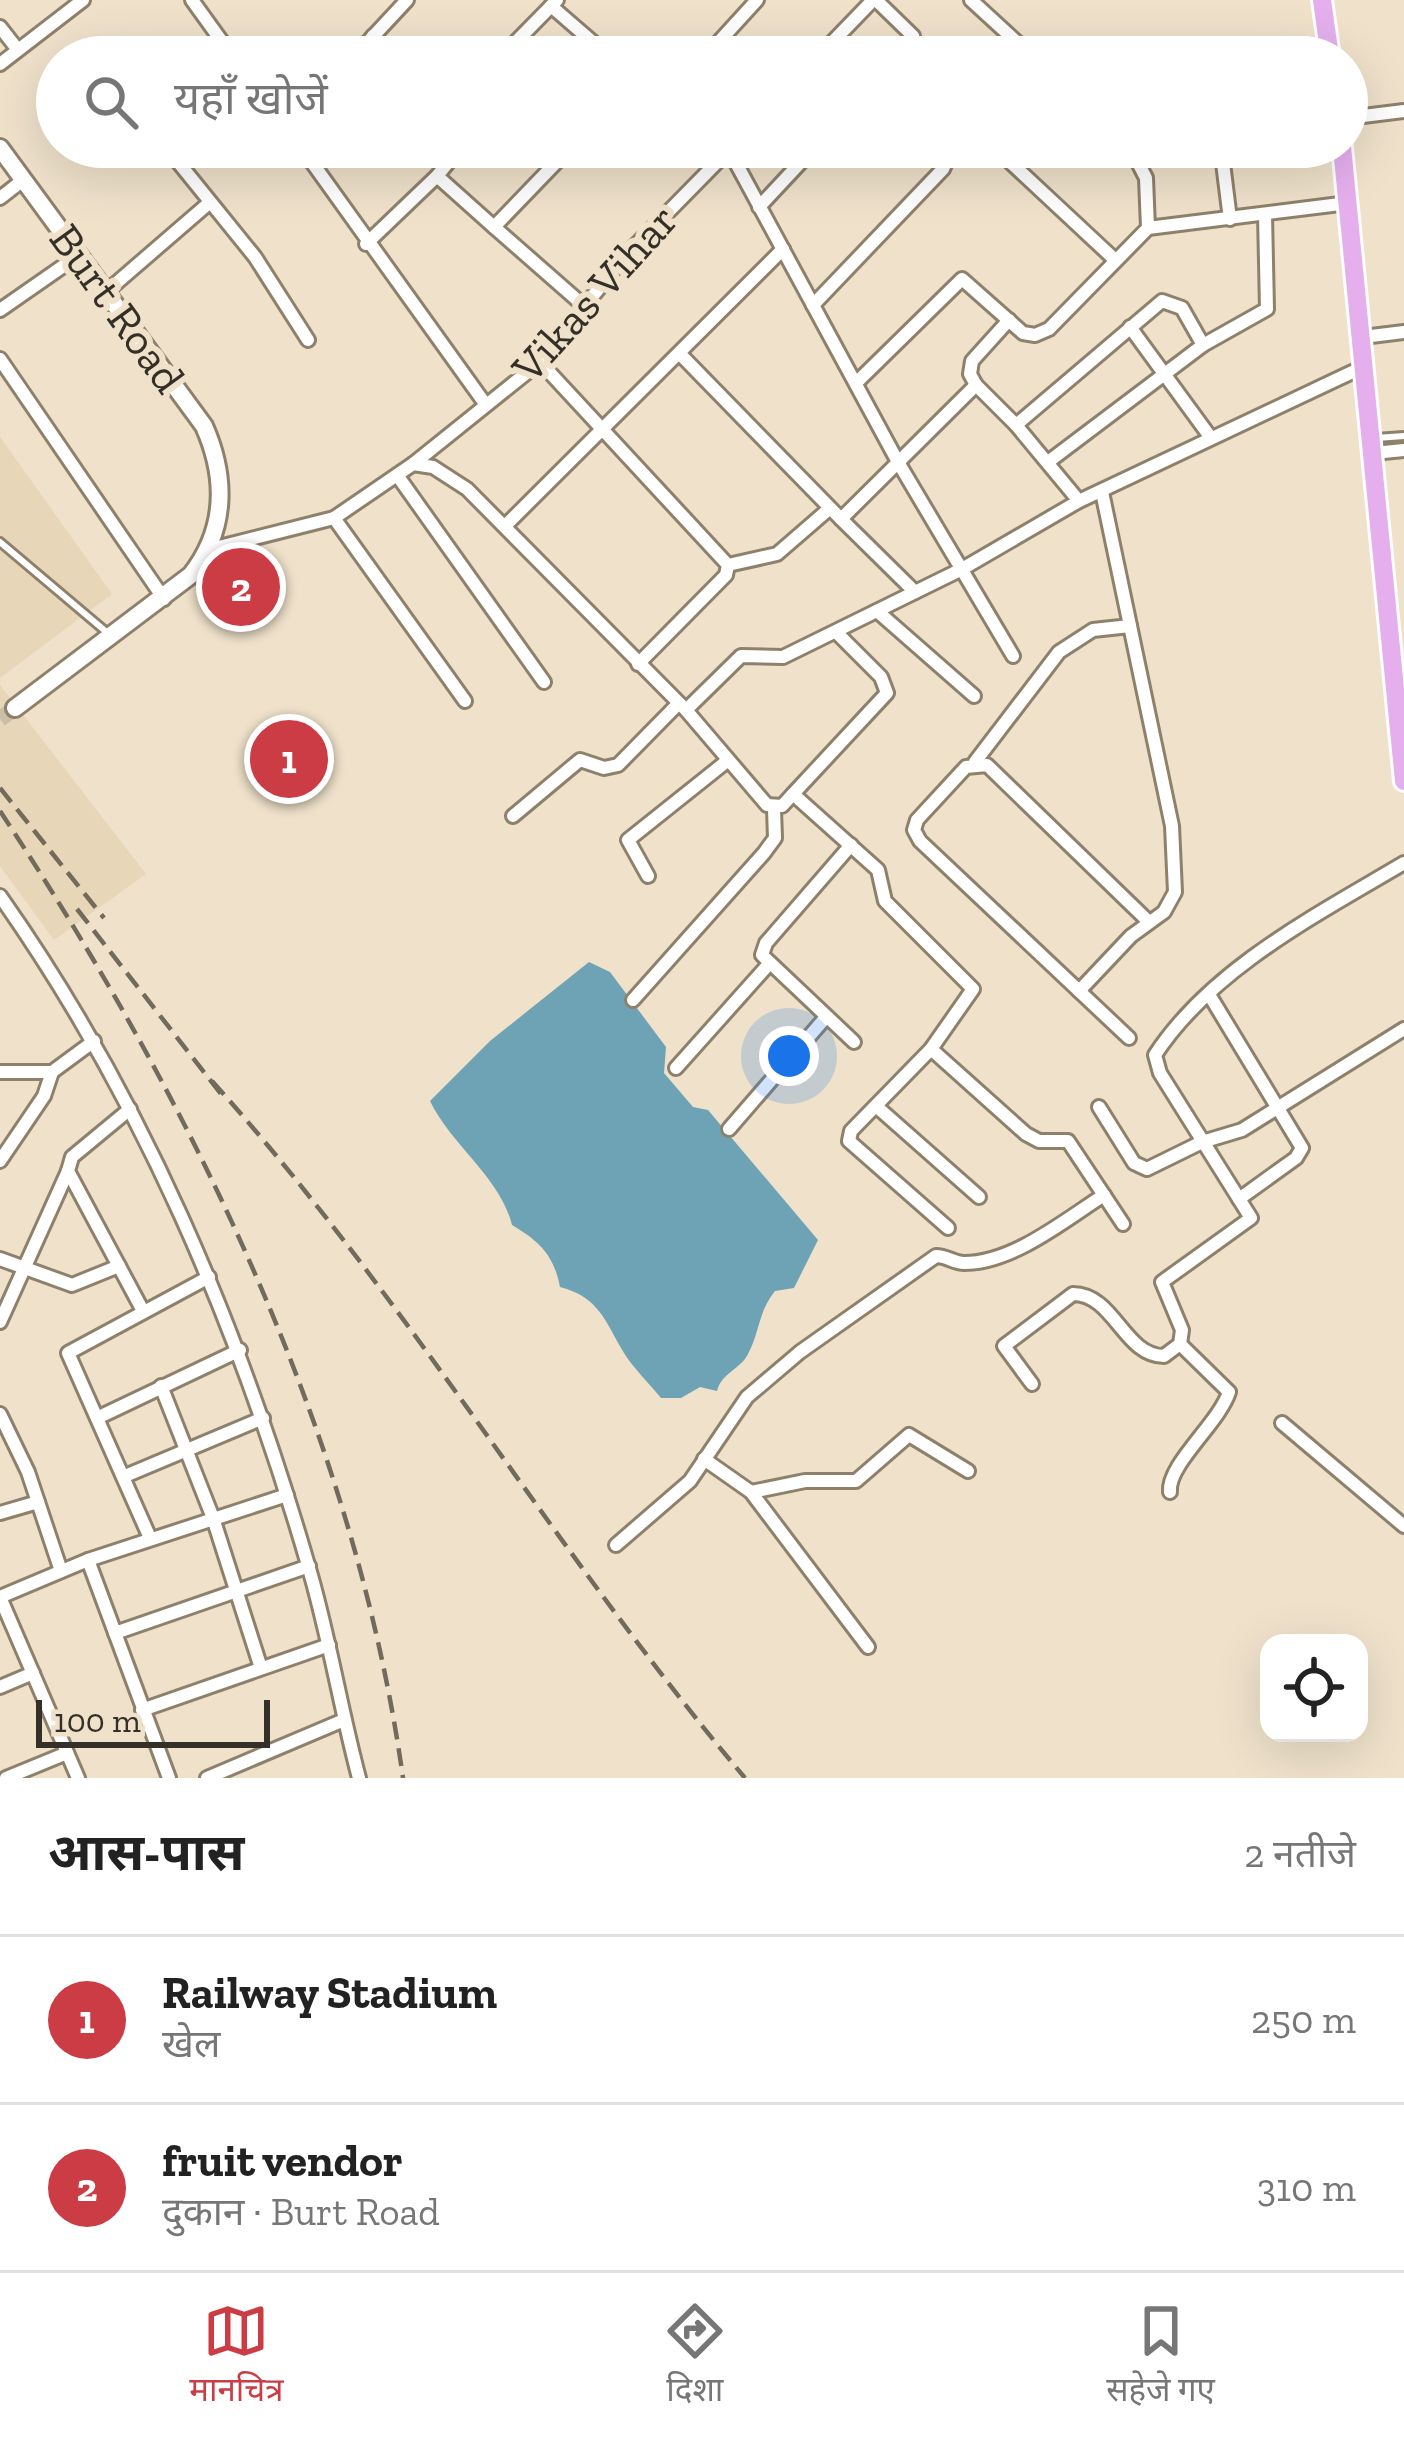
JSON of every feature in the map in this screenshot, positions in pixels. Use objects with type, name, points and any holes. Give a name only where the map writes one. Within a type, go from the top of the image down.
[{"type":"main road","points":[[1322,0],[1327,36]]},
{"type":"main road","points":[[1344,168],[1404,781]]},
{"type":"street","points":[[36,36],[83,0]]},
{"type":"street","points":[[192,0],[218,36]]},
{"type":"street","points":[[374,36],[407,0]]},
{"type":"street","points":[[725,36],[758,0]]},
{"type":"street","points":[[839,36],[874,0],[913,36]]},
{"type":"street","points":[[971,0],[1010,36]]},
{"type":"street","points":[[522,36],[554,3],[588,36]]},
{"type":"street","points":[[0,26],[18,50]]},
{"type":"street","points":[[0,64],[36,36]]},
{"type":"street","points":[[1368,115],[1404,111]]},
{"type":"street","name":"Burt Road","points":[[0,148],[204,425],[219,476],[219,521],[211,549]]},
{"type":"street","points":[[182,168],[255,257],[308,340]]},
{"type":"street","points":[[315,168],[486,405]]},
{"type":"street","points":[[366,244],[443,168]]},
{"type":"street","points":[[494,227],[551,168]]},
{"type":"street","name":"Vikas Vihar","points":[[211,549],[334,518],[397,476],[540,362],[583,305],[711,168]]},
{"type":"street","points":[[740,168],[898,462],[1013,656]]},
{"type":"street","points":[[759,207],[795,168]]},
{"type":"street","points":[[814,305],[943,168]]},
{"type":"street","points":[[1017,168],[1113,258]]},
{"type":"street","points":[[1141,168],[1146,178],[1148,228]]},
{"type":"street","points":[[1224,168],[1230,219]]},
{"type":"street","points":[[436,176],[583,305]]},
{"type":"street","points":[[0,198],[23,180]]},
{"type":"street","points":[[106,292],[209,202]]},
{"type":"street","points":[[856,383],[962,279],[1009,320],[1035,335],[1048,328],[1148,228],[1348,203]]},
{"type":"street","points":[[1048,462],[1204,345],[1267,308],[1265,215]]},
{"type":"street","points":[[505,526],[783,249]]},
{"type":"street","points":[[0,310],[79,255]]},
{"type":"street","points":[[1016,425],[1162,301],[1172,301],[1204,345]]},
{"type":"street","points":[[1009,320],[972,362],[970,374],[1079,502]]},
{"type":"street","points":[[1130,327],[1211,438]]},
{"type":"street","points":[[1363,338],[1404,332]]},
{"type":"street","points":[[680,354],[915,592]]},
{"type":"street","points":[[0,358],[164,599]]},
{"type":"street","points":[[540,362],[728,565]]},
{"type":"street","points":[[513,816],[580,760],[604,768],[618,765],[741,656],[783,657],[962,568],[1079,502],[1366,365]]},
{"type":"street","points":[[841,519],[976,385]]},
{"type":"street","points":[[1373,446],[1404,450]]},
{"type":"street","points":[[412,464],[449,475],[505,526],[774,809],[775,838],[764,853],[633,1000]]},
{"type":"street","points":[[397,476],[544,682]]},
{"type":"street","points":[[1079,991],[1174,899],[1172,826],[1102,492]]},
{"type":"street","points":[[728,565],[778,554],[829,508]]},
{"type":"street","points":[[334,518],[466,701]]},
{"type":"street","points":[[15,708],[164,599],[211,549]]},
{"type":"street","points":[[638,664],[726,575],[728,565]]},
{"type":"street","points":[[877,611],[974,697]]},
{"type":"street","points":[[1129,1038],[914,830],[917,820],[975,762],[1059,652],[1093,630],[1130,626]]},
{"type":"street","points":[[774,809],[887,693],[881,677],[836,632]]},
{"type":"street","points":[[649,876],[628,840],[728,760]]},
{"type":"street","points":[[975,762],[987,765],[1148,921]]},
{"type":"street","points":[[793,794],[882,875],[885,901],[972,986],[969,1000],[931,1049],[851,1131],[849,1141],[948,1228]]},
{"type":"street","points":[[851,845],[766,943],[762,955],[854,1042]]},
{"type":"street","points":[[1032,1384],[1006,1355],[1005,1343],[1073,1294],[1095,1299],[1147,1354],[1164,1356],[1180,1344],[1182,1330],[1162,1282],[1250,1223],[1155,1059],[1160,1047],[1210,995],[1311,918],[1404,863]]},
{"type":"street","points":[[0,898],[94,1041],[240,1350],[309,1566],[358,1778]]},
{"type":"street","points":[[676,1068],[769,964]]},
{"type":"street","points":[[1210,995],[1302,1151],[1240,1199]]},
{"type":"street","points":[[728,1129],[826,1017]]},
{"type":"street","points":[[1100,1107],[1141,1168],[1242,1130],[1404,1030]]},
{"type":"street","points":[[0,1161],[44,1096],[52,1072],[94,1041]]},
{"type":"street","points":[[931,1049],[1026,1134],[1039,1141],[1068,1141],[1123,1224]]},
{"type":"street","points":[[0,1072],[52,1072]]},
{"type":"street","points":[[875,1106],[979,1197]]},
{"type":"street","points":[[0,1322],[72,1157],[130,1109]]},
{"type":"street","points":[[68,1171],[143,1311]]},
{"type":"street","points":[[616,1545],[690,1481],[747,1397],[800,1352],[936,1256],[964,1263],[1001,1253],[1046,1233],[1104,1195]]},
{"type":"street","points":[[0,1259],[72,1285],[119,1266]]},
{"type":"street","points":[[150,1538],[68,1353],[209,1277]]},
{"type":"street","points":[[1170,1492],[1173,1472],[1201,1441],[1229,1397],[1227,1388],[1180,1344]]},
{"type":"street","points":[[97,1418],[240,1350]]},
{"type":"street","points":[[161,1386],[213,1518],[261,1669]]},
{"type":"street","points":[[0,1414],[14,1439],[61,1571]]},
{"type":"street","points":[[125,1476],[263,1418]]},
{"type":"street","points":[[1282,1423],[1404,1526]]},
{"type":"street","points":[[751,1492],[805,1481],[856,1481],[909,1435],[968,1471]]},
{"type":"street","points":[[0,1447],[14,1439]]},
{"type":"street","points":[[704,1459],[751,1492],[868,1647]]},
{"type":"street","points":[[78,1778],[0,1597],[88,1560],[286,1495]]},
{"type":"street","points":[[0,1513],[38,1502]]},
{"type":"street","points":[[88,1560],[170,1778]]},
{"type":"street","points":[[115,1633],[309,1566]]},
{"type":"street","points":[[142,1710],[329,1645]]},
{"type":"street","points":[[0,1687],[33,1673]]},
{"type":"street","points":[[207,1778],[344,1720]]},
{"type":"street","points":[[6,1778],[68,1753]]},
{"type":"lane","points":[[1373,446],[1404,436]]},
{"type":"lane","points":[[0,542],[113,638]]},
{"type":"shaded area","points":[[0,437],[112,594],[0,678]]},
{"type":"shaded area","points":[[0,685],[146,874],[54,940],[0,866]]},
{"type":"water","points":[[589,962],[610,972],[666,1047],[664,1073],[693,1107],[708,1110],[818,1240],[794,1288],[775,1291],[769,1299],[748,1354],[717,1391],[700,1387],[681,1398],[661,1398],[592,1304],[560,1287],[549,1258],[512,1225],[497,1192],[430,1101],[490,1041]]},
{"type":"tunnel","points":[[0,719],[15,708]]},
{"type":"railway","points":[[0,788],[104,918]]},
{"type":"railway","points":[[0,811],[136,1035],[255,1273],[346,1522],[380,1649],[403,1778]]},
{"type":"railway","points":[[77,909],[221,1094]]},
{"type":"railway","points":[[212,1081],[351,1250],[610,1605],[745,1778]]},
{"type":"place","name":"fruit vendor","points":[[241,587]]},
{"type":"place","name":"Railway Stadium","points":[[289,759]]}]
